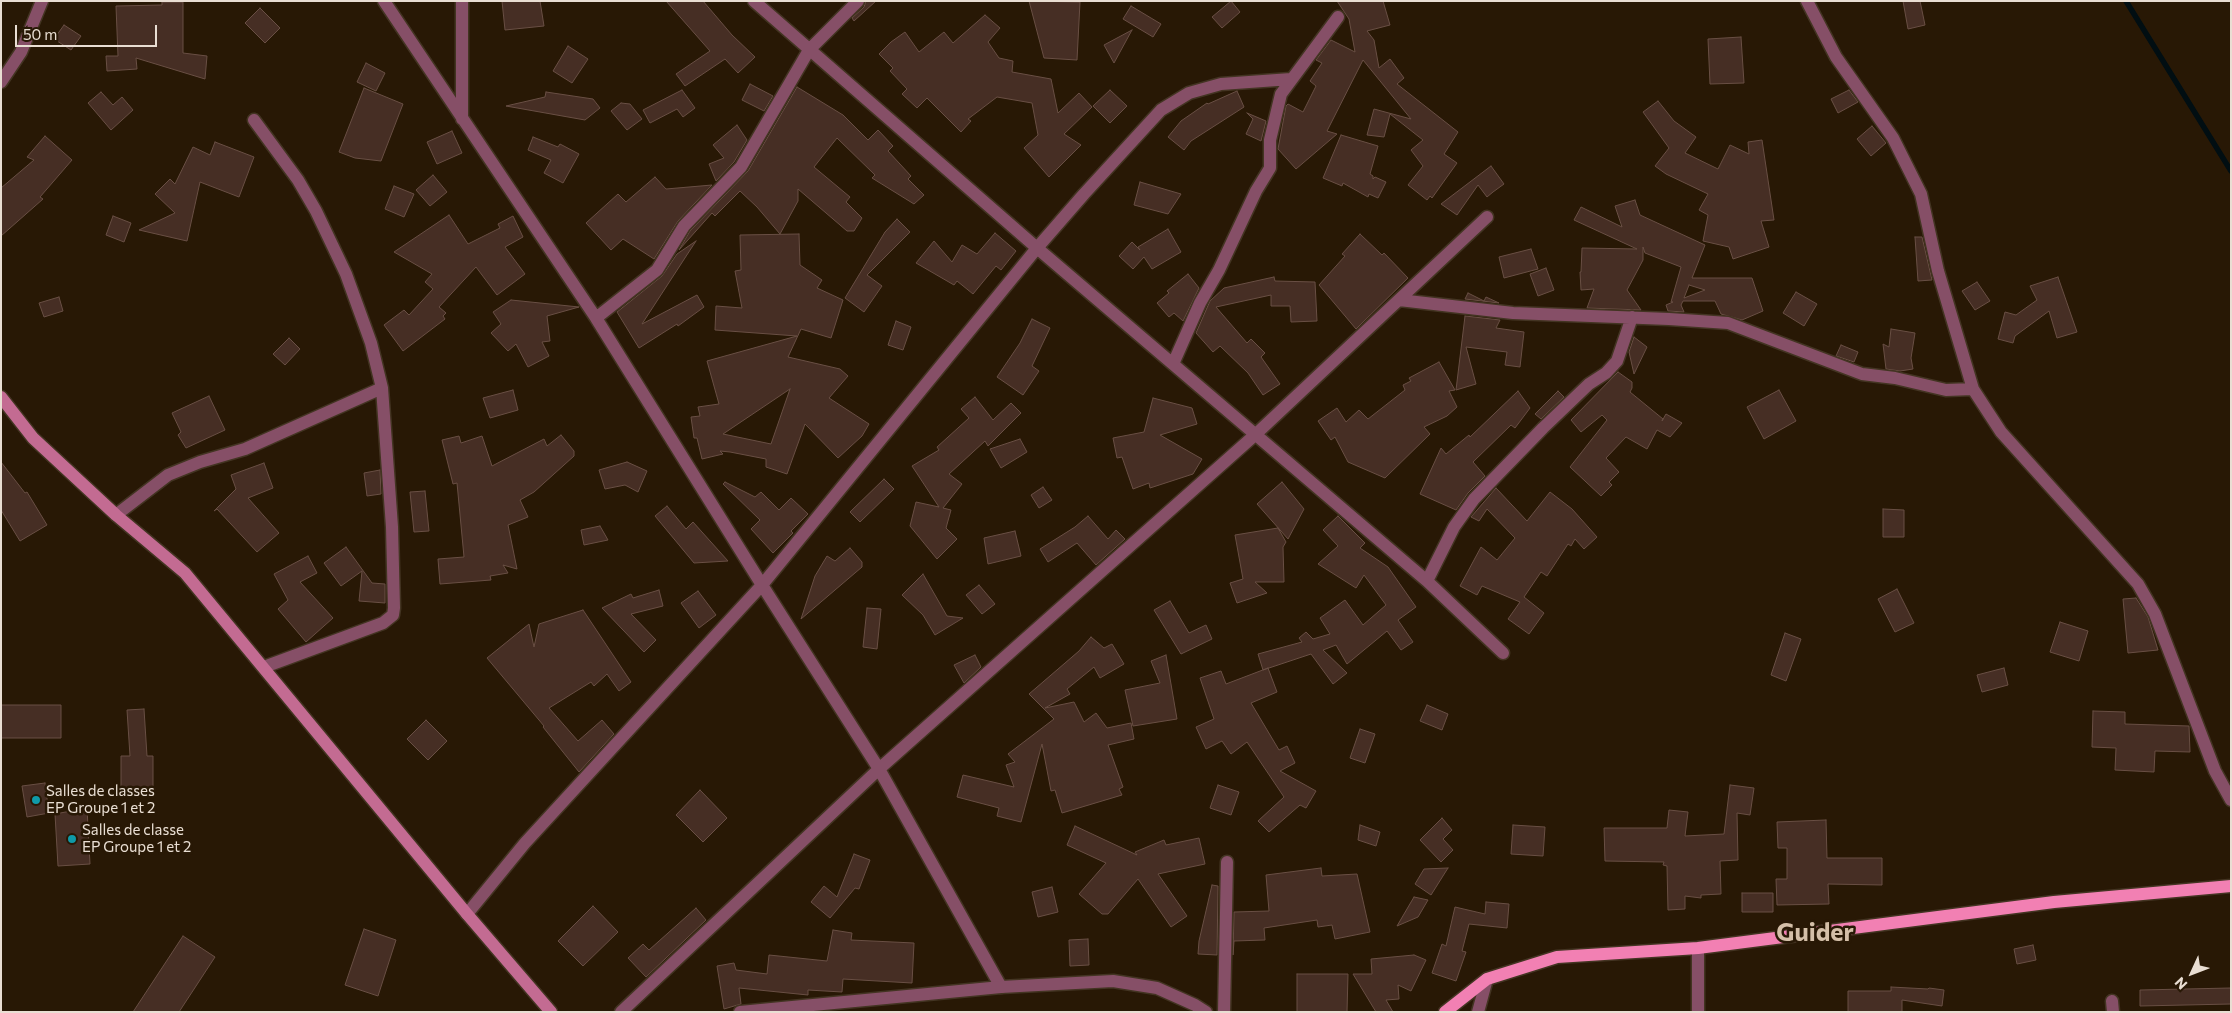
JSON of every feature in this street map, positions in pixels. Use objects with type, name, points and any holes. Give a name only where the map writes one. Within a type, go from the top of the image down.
[{"type":"main road","points":[[1,397],[33,438],[116,514],[185,573],[467,914],[551,1012]]},
{"type":"main road","points":[[1445,1012],[1487,979],[1557,957],[1698,948],[2054,902],[2231,886]]},
{"type":"street","points":[[1,82],[21,52],[42,1]]},
{"type":"street","points":[[384,1],[596,318],[762,586],[879,769],[1001,987]]},
{"type":"street","points":[[462,1],[462,119]]},
{"type":"street","points":[[754,1],[1037,248],[1427,581],[1503,653]]},
{"type":"street","points":[[596,318],[657,270],[684,226],[741,167],[809,50],[858,1]]},
{"type":"street","points":[[1807,1],[1836,57],[1893,138],[1921,194],[1938,271],[1973,389],[2001,432],[2138,584],[2156,614],[2215,770],[2231,800]]},
{"type":"street","points":[[1174,364],[1200,303],[1220,270],[1256,190],[1270,168],[1270,140],[1281,94],[1290,79],[1316,48],[1338,17]]},
{"type":"street","points":[[467,914],[526,843],[762,586],[1037,248],[1161,110],[1189,93],[1222,84],[1290,79]]},
{"type":"street","points":[[254,120],[298,180],[320,220],[346,274],[371,343],[382,388],[392,527],[393,615],[383,623],[264,667]]},
{"type":"street","points":[[621,1012],[879,769],[1256,434],[1487,217]]},
{"type":"street","points":[[1399,300],[1513,313],[1632,317],[1728,323],[1862,374],[1895,378],[1946,390],[1973,389]]},
{"type":"street","points":[[1427,581],[1454,527],[1474,498],[1589,384],[1610,369],[1616,361],[1632,317]]},
{"type":"street","points":[[116,514],[168,475],[200,462],[245,449],[382,388]]},
{"type":"street","points":[[1224,1012],[1227,862]]},
{"type":"street","points":[[1698,948],[1698,1012]]},
{"type":"street","points":[[1478,1012],[1487,979]]},
{"type":"street","points":[[740,1012],[1001,987],[1113,981],[1157,988],[1198,1009]]},
{"type":"building","points":[[502,1],[540,1],[544,26],[505,30]]},
{"type":"building","points":[[666,1],[703,1],[732,35],[755,57],[738,73],[725,59],[685,86],[676,74],[710,51]]},
{"type":"building","points":[[866,1],[876,1],[854,21],[852,18],[864,7]]},
{"type":"building","points":[[1029,1],[1080,2],[1077,60],[1044,58]]},
{"type":"building","points":[[1231,1],[1240,12],[1222,28],[1212,17]]},
{"type":"building","points":[[1337,1],[1383,1],[1390,25],[1367,31],[1374,40],[1379,68],[1390,59],[1404,78],[1397,84],[1458,132],[1444,154],[1457,163],[1432,198],[1430,196],[1427,200],[1408,185],[1423,166],[1411,150],[1423,140],[1390,114],[1384,137],[1367,135],[1374,109],[1411,119],[1363,60],[1327,131],[1337,134],[1296,169],[1278,149],[1286,106],[1288,104],[1303,112],[1316,86],[1310,81],[1322,63],[1316,60],[1331,40],[1355,52],[1349,19]]},
{"type":"building","points":[[1903,1],[1920,1],[1925,25],[1908,29]]},
{"type":"building","points":[[162,2],[183,2],[183,53],[207,56],[205,79],[136,58],[137,69],[107,71],[106,56],[118,56],[116,6],[162,5]]},
{"type":"building","points":[[1131,6],[1161,24],[1153,37],[1123,19]]},
{"type":"building","points":[[260,8],[280,28],[265,43],[245,23]]},
{"type":"building","points":[[985,15],[1000,28],[988,42],[999,58],[1013,61],[1012,72],[1051,79],[1058,113],[1079,93],[1092,107],[1064,134],[1081,145],[1049,177],[1024,148],[1038,135],[1032,103],[997,97],[968,119],[971,121],[961,132],[927,98],[917,108],[902,94],[907,89],[890,71],[893,68],[879,54],[905,32],[919,52],[944,32],[953,43]]},
{"type":"building","points":[[64,25],[81,36],[71,50],[54,39]]},
{"type":"building","points":[[1132,30],[1114,63],[1104,45]]},
{"type":"building","points":[[1741,37],[1744,83],[1710,84],[1708,39]]},
{"type":"building","points":[[568,46],[588,59],[572,83],[553,71]]},
{"type":"building","points":[[366,63],[385,73],[376,91],[357,82]]},
{"type":"building","points":[[750,84],[773,96],[764,111],[742,100]]},
{"type":"building","points":[[797,87],[843,115],[868,140],[878,130],[893,146],[888,151],[911,176],[908,179],[924,195],[914,204],[872,178],[875,175],[837,138],[814,167],[850,197],[846,202],[862,218],[854,231],[847,231],[798,189],[798,201],[780,234],[757,207],[740,191],[715,216],[712,213],[679,250],[690,231],[748,171]]},
{"type":"building","points":[[364,88],[403,104],[381,161],[355,158],[339,152]]},
{"type":"building","points":[[682,90],[695,108],[683,117],[677,109],[650,123],[643,110]]},
{"type":"building","points":[[1110,90],[1127,106],[1110,123],[1093,106]]},
{"type":"building","points":[[1849,90],[1858,102],[1838,113],[1831,99]]},
{"type":"building","points":[[1237,91],[1244,107],[1191,141],[1184,150],[1168,137],[1181,121],[1207,103]]},
{"type":"building","points":[[101,92],[113,105],[122,97],[133,110],[111,130],[88,103]]},
{"type":"building","points":[[546,92],[593,99],[600,108],[585,120],[506,106],[545,97]]},
{"type":"building","points":[[1658,101],[1674,121],[1696,137],[1685,153],[1718,169],[1730,145],[1749,154],[1748,142],[1762,140],[1774,220],[1761,221],[1769,247],[1733,259],[1729,247],[1703,241],[1708,215],[1699,210],[1708,194],[1666,174],[1655,166],[1669,148],[1643,112]]},
{"type":"building","points":[[621,103],[630,104],[642,119],[627,130],[611,111]]},
{"type":"building","points":[[1247,113],[1266,121],[1261,141],[1246,134],[1253,119]]},
{"type":"building","points":[[737,125],[747,140],[734,162],[716,181],[709,164],[724,158],[713,145]]},
{"type":"building","points":[[1872,126],[1886,143],[1871,156],[1857,139]]},
{"type":"building","points":[[452,131],[462,153],[437,164],[427,142]]},
{"type":"building","points":[[1341,135],[1378,146],[1370,174],[1373,176],[1373,179],[1375,177],[1386,182],[1378,198],[1369,194],[1368,197],[1343,183],[1342,186],[1323,178]]},
{"type":"building","points":[[45,136],[72,160],[40,197],[43,199],[1,236],[1,188],[34,160],[27,157]]},
{"type":"building","points":[[533,137],[558,147],[560,144],[579,154],[563,183],[544,173],[551,160],[528,150]]},
{"type":"building","points":[[215,142],[254,157],[239,197],[200,182],[187,241],[139,230],[175,213],[155,194],[170,179],[175,184],[193,147],[210,155]]},
{"type":"building","points":[[1491,166],[1504,184],[1487,197],[1478,185],[1457,215],[1441,204]]},
{"type":"building","points":[[433,175],[447,192],[430,206],[416,190]]},
{"type":"building","points":[[655,177],[666,189],[712,185],[678,221],[654,259],[623,239],[611,250],[586,223],[618,194],[626,202]]},
{"type":"building","points":[[1140,182],[1181,194],[1168,214],[1134,205]]},
{"type":"building","points":[[394,186],[414,194],[404,217],[385,209]]},
{"type":"building","points":[[1635,200],[1640,215],[1705,245],[1692,278],[1752,278],[1763,311],[1742,320],[1721,314],[1715,301],[1683,301],[1681,305],[1684,312],[1668,311],[1666,305],[1673,302],[1671,302],[1681,267],[1645,253],[1643,247],[1643,260],[1627,290],[1641,310],[1587,308],[1594,289],[1581,290],[1582,248],[1637,249],[1574,220],[1581,207],[1622,227],[1615,206]],"holes":[[[1689,285],[1705,290],[1684,298]]]},
{"type":"building","points":[[449,215],[468,244],[500,228],[498,224],[513,216],[523,237],[505,247],[525,274],[497,295],[476,267],[439,307],[446,313],[443,316],[445,319],[403,351],[384,325],[404,310],[409,315],[433,289],[425,282],[432,274],[394,252]]},
{"type":"building","points":[[113,216],[131,223],[124,242],[106,235]]},
{"type":"building","points":[[897,219],[910,232],[867,275],[882,286],[864,312],[845,298],[885,232]]},
{"type":"building","points":[[1168,229],[1181,252],[1152,269],[1144,257],[1133,269],[1119,256],[1132,242],[1140,250],[1138,247]]},
{"type":"building","points":[[995,233],[1016,251],[1001,270],[996,266],[973,294],[957,281],[954,285],[916,263],[934,241],[952,262],[962,245],[977,254]]},
{"type":"building","points":[[799,234],[800,265],[822,280],[817,288],[843,300],[831,338],[801,329],[788,357],[840,369],[848,376],[829,398],[869,424],[862,436],[838,458],[805,424],[787,474],[766,467],[766,459],[730,452],[720,451],[723,454],[702,459],[697,438],[694,438],[691,417],[700,416],[698,407],[719,404],[707,361],[797,336],[715,330],[716,306],[742,308],[735,271],[741,270],[740,235]],"holes":[[[790,389],[771,444],[723,434]]]},
{"type":"building","points":[[1360,234],[1382,255],[1384,253],[1408,278],[1356,329],[1319,285],[1345,256],[1342,254]]},
{"type":"building","points":[[1915,237],[1922,237],[1932,280],[1918,281]]},
{"type":"building","points":[[696,241],[642,324],[697,295],[704,307],[678,326],[677,324],[639,348],[617,312],[662,276],[677,254]]},
{"type":"building","points":[[1531,249],[1538,269],[1504,278],[1499,257]]},
{"type":"building","points":[[1546,268],[1554,290],[1538,296],[1530,274]]},
{"type":"building","points":[[1188,274],[1199,288],[1183,321],[1174,313],[1169,317],[1157,303],[1169,293],[1167,291]]},
{"type":"building","points":[[1274,277],[1275,281],[1315,282],[1317,321],[1291,322],[1290,306],[1271,306],[1271,295],[1216,307],[1247,343],[1251,339],[1265,353],[1261,357],[1280,384],[1263,395],[1248,373],[1220,346],[1213,352],[1196,333],[1210,301],[1224,288]]},
{"type":"building","points":[[2058,277],[2077,332],[2057,338],[2049,311],[2015,336],[2013,343],[1998,339],[2005,312],[2016,315],[2037,300],[2030,286]]},
{"type":"building","points":[[1977,282],[1990,301],[1975,310],[1962,291]]},
{"type":"building","points":[[1796,292],[1817,304],[1804,326],[1783,313]]},
{"type":"building","points":[[1468,293],[1484,301],[1486,297],[1499,303],[1465,299]]},
{"type":"building","points":[[59,297],[63,311],[44,317],[39,303]]},
{"type":"building","points":[[511,300],[579,307],[547,316],[550,341],[542,342],[549,356],[528,367],[516,344],[508,351],[491,333],[501,324],[493,312]]},
{"type":"building","points":[[1465,316],[1500,320],[1496,328],[1524,332],[1520,367],[1505,365],[1507,352],[1466,347],[1476,384],[1456,390]]},
{"type":"building","points":[[1032,319],[1050,328],[1032,366],[1039,371],[1023,395],[997,377],[1020,343]]},
{"type":"building","points":[[896,321],[911,327],[903,350],[888,345]]},
{"type":"building","points":[[1891,329],[1915,333],[1911,358],[1913,369],[1900,371],[1886,369],[1883,344],[1889,347]]},
{"type":"building","points":[[1634,337],[1647,347],[1634,374],[1629,352]]},
{"type":"building","points":[[289,338],[300,349],[285,365],[273,354]]},
{"type":"building","points":[[1841,345],[1858,352],[1854,362],[1836,356]]},
{"type":"building","points":[[1439,362],[1455,390],[1449,391],[1457,407],[1447,416],[1424,427],[1430,434],[1385,478],[1348,462],[1335,437],[1331,440],[1318,421],[1337,408],[1346,422],[1359,410],[1368,419],[1405,390],[1403,385],[1411,381],[1409,378]]},
{"type":"building","points":[[1618,372],[1632,382],[1630,392],[1663,419],[1662,421],[1666,414],[1682,423],[1670,437],[1657,430],[1647,449],[1626,437],[1606,458],[1619,472],[1609,482],[1612,485],[1601,496],[1570,467],[1607,420],[1602,415],[1581,432],[1571,420]]},
{"type":"building","points":[[513,390],[518,410],[490,418],[483,398]]},
{"type":"building","points":[[1779,390],[1796,421],[1764,439],[1747,407]]},
{"type":"building","points":[[1518,391],[1530,408],[1515,428],[1511,425],[1473,462],[1485,476],[1468,493],[1456,510],[1420,494],[1441,448],[1446,454],[1469,435],[1470,437]]},
{"type":"building","points":[[1558,391],[1564,397],[1541,419],[1535,414]]},
{"type":"building","points":[[209,396],[225,430],[186,448],[178,435],[181,432],[172,413]]},
{"type":"building","points":[[975,397],[993,420],[1011,403],[1021,413],[988,446],[985,441],[949,474],[962,484],[943,508],[951,510],[946,528],[957,539],[937,559],[910,526],[916,502],[939,507],[912,466],[939,450],[937,447],[969,418],[961,409]]},
{"type":"building","points":[[1153,398],[1192,408],[1197,424],[1160,435],[1202,459],[1193,474],[1150,488],[1149,483],[1133,489],[1122,457],[1117,458],[1113,438],[1144,432]]},
{"type":"building","points":[[561,435],[574,451],[574,456],[534,492],[520,500],[528,517],[508,525],[517,569],[503,565],[508,573],[490,576],[491,580],[440,584],[438,559],[464,557],[457,483],[453,484],[442,440],[459,436],[461,443],[482,436],[492,466],[544,439],[547,446]]},
{"type":"building","points":[[1020,439],[1027,452],[1001,468],[990,449]]},
{"type":"building","points":[[1,462],[25,493],[27,492],[47,525],[20,541],[1,510]]},
{"type":"building","points":[[627,462],[647,471],[638,492],[625,485],[605,489],[599,470]]},
{"type":"building","points":[[264,463],[273,488],[248,498],[279,533],[257,552],[217,509],[214,511],[236,489],[231,475]]},
{"type":"building","points":[[380,470],[381,494],[367,496],[364,473]]},
{"type":"building","points":[[884,479],[894,489],[860,522],[850,512]]},
{"type":"building","points":[[725,482],[755,497],[761,492],[779,510],[791,498],[808,514],[791,531],[793,533],[773,553],[751,529],[760,520],[723,484]]},
{"type":"building","points":[[1282,482],[1304,509],[1288,539],[1257,504]]},
{"type":"building","points":[[1043,487],[1052,500],[1039,508],[1031,495]]},
{"type":"building","points":[[1496,488],[1527,521],[1550,492],[1572,509],[1597,537],[1584,549],[1575,539],[1571,546],[1568,544],[1547,576],[1541,572],[1524,597],[1544,613],[1529,634],[1508,619],[1520,602],[1482,586],[1477,595],[1460,586],[1481,547],[1497,560],[1515,538],[1487,509],[1479,521],[1471,517]]},
{"type":"building","points":[[425,491],[429,531],[414,532],[410,492]]},
{"type":"building","points":[[667,506],[686,529],[693,522],[728,561],[694,563],[655,516]]},
{"type":"building","points":[[1883,509],[1904,510],[1904,537],[1883,537]]},
{"type":"building","points":[[1088,516],[1108,539],[1116,530],[1125,539],[1096,565],[1077,543],[1048,562],[1040,549],[1075,527]]},
{"type":"building","points":[[1338,516],[1365,543],[1360,548],[1388,567],[1416,607],[1398,620],[1413,642],[1401,650],[1387,631],[1347,664],[1336,645],[1323,650],[1347,673],[1333,684],[1311,654],[1263,670],[1258,654],[1302,642],[1299,638],[1306,632],[1313,639],[1330,634],[1320,618],[1345,600],[1363,625],[1386,605],[1364,575],[1356,588],[1318,564],[1338,546],[1323,530]]},
{"type":"building","points":[[600,526],[608,540],[584,545],[581,530]]},
{"type":"building","points":[[1278,528],[1286,542],[1283,547],[1284,582],[1255,582],[1267,593],[1237,603],[1230,583],[1243,579],[1235,535]]},
{"type":"building","points":[[1015,531],[1021,556],[988,564],[984,538]]},
{"type":"building","points":[[346,547],[372,583],[385,584],[385,603],[359,601],[362,571],[341,586],[324,563]]},
{"type":"building","points":[[850,548],[862,562],[862,567],[801,619],[815,576],[827,556],[835,561]]},
{"type":"building","points":[[308,556],[317,573],[300,582],[333,618],[306,642],[278,609],[288,600],[274,574]]},
{"type":"building","points":[[923,574],[947,616],[963,618],[935,635],[923,615],[902,595]]},
{"type":"building","points":[[979,585],[995,604],[982,614],[966,595]]},
{"type":"building","points":[[1897,589],[1914,623],[1895,632],[1878,599]]},
{"type":"building","points":[[659,590],[663,606],[631,614],[656,640],[644,652],[602,608],[631,594],[633,598]]},
{"type":"building","points":[[698,591],[716,615],[699,628],[681,603]]},
{"type":"building","points":[[2136,598],[2148,617],[2158,650],[2128,653],[2123,599]]},
{"type":"building","points":[[1170,601],[1189,633],[1206,625],[1212,639],[1181,654],[1154,610]]},
{"type":"building","points":[[867,608],[881,609],[877,649],[863,647]]},
{"type":"building","points":[[583,610],[631,682],[619,691],[607,674],[594,686],[591,682],[549,708],[578,741],[602,720],[614,734],[579,772],[544,726],[487,658],[529,624],[534,647],[539,624]]},
{"type":"building","points":[[2060,622],[2088,631],[2079,661],[2050,652]]},
{"type":"building","points":[[1785,633],[1801,639],[1786,681],[1771,675]]},
{"type":"building","points":[[1091,637],[1104,648],[1112,644],[1124,664],[1100,678],[1094,667],[1067,689],[1070,694],[1045,708],[1074,702],[1084,722],[1096,713],[1107,728],[1131,723],[1134,739],[1108,745],[1123,787],[1119,789],[1122,795],[1062,813],[1055,790],[1051,791],[1042,744],[1021,822],[997,816],[999,808],[957,797],[963,775],[1014,787],[1006,765],[1015,762],[1008,754],[1054,719],[1029,694],[1079,651]]},
{"type":"building","points":[[975,655],[981,667],[964,683],[954,665]]},
{"type":"building","points":[[1166,655],[1177,719],[1133,726],[1125,690],[1160,683],[1151,661]]},
{"type":"building","points":[[1268,668],[1277,692],[1251,703],[1279,750],[1287,746],[1295,763],[1280,771],[1316,791],[1306,808],[1300,805],[1269,832],[1258,821],[1284,797],[1247,742],[1231,754],[1222,741],[1206,749],[1196,727],[1214,719],[1200,678],[1221,671],[1226,684]]},
{"type":"building","points":[[2004,668],[2008,685],[1982,692],[1977,675]]},
{"type":"building","points":[[1,705],[61,705],[61,738],[1,738]]},
{"type":"building","points":[[1427,705],[1448,714],[1442,730],[1420,721]]},
{"type":"building","points":[[144,709],[147,756],[153,756],[153,790],[121,790],[121,756],[130,756],[127,710]]},
{"type":"building","points":[[2093,711],[2125,712],[2125,724],[2189,726],[2190,752],[2155,751],[2154,772],[2115,770],[2116,748],[2092,747]]},
{"type":"building","points":[[426,720],[447,741],[428,760],[407,739]]},
{"type":"building","points":[[1360,729],[1375,734],[1365,763],[1350,758]]},
{"type":"building","name":"Salles de classes EP Groupe 1 et 2","points":[[45,783],[49,813],[27,817],[22,786]]},
{"type":"building","points":[[1218,785],[1239,792],[1231,815],[1210,808]]},
{"type":"building","points":[[1730,785],[1754,788],[1750,815],[1737,813],[1738,860],[1720,861],[1721,894],[1701,895],[1701,898],[1685,896],[1685,909],[1668,910],[1667,866],[1663,865],[1664,862],[1605,861],[1604,828],[1667,828],[1669,810],[1688,812],[1685,836],[1724,834]]},
{"type":"building","points":[[700,790],[727,818],[703,842],[676,815]]},
{"type":"building","name":"Salles de classe EP Groupe 1 et 2","points":[[87,808],[90,864],[58,866],[55,814]]},
{"type":"building","points":[[1442,818],[1452,830],[1443,839],[1453,850],[1441,862],[1420,840]]},
{"type":"building","points":[[1826,820],[1827,858],[1882,858],[1882,885],[1828,884],[1829,904],[1777,905],[1776,879],[1787,879],[1787,848],[1778,848],[1777,822]]},
{"type":"building","points":[[1360,825],[1380,832],[1376,846],[1358,840]]},
{"type":"building","points":[[1513,825],[1545,827],[1543,856],[1511,854]]},
{"type":"building","points":[[1075,826],[1137,855],[1135,852],[1164,840],[1166,845],[1199,838],[1205,864],[1158,874],[1187,916],[1171,927],[1138,879],[1108,914],[1102,914],[1079,894],[1106,863],[1067,845]]},
{"type":"building","points":[[854,854],[870,860],[859,889],[855,888],[830,918],[811,902],[824,886],[837,897]]},
{"type":"building","points":[[1321,868],[1322,876],[1357,874],[1370,932],[1335,939],[1332,925],[1318,927],[1317,920],[1264,928],[1265,940],[1234,941],[1233,955],[1234,912],[1269,911],[1266,875]]},
{"type":"building","points":[[1448,868],[1431,895],[1415,884],[1424,869]]},
{"type":"building","points":[[1212,885],[1218,886],[1217,955],[1198,954],[1199,941]]},
{"type":"building","points":[[1052,887],[1058,912],[1038,917],[1032,892]]},
{"type":"building","points":[[1742,893],[1773,893],[1773,912],[1742,912]]},
{"type":"building","points":[[1414,897],[1428,900],[1418,917],[1397,926]]},
{"type":"building","points":[[1486,902],[1509,904],[1507,928],[1469,924],[1462,951],[1466,952],[1456,981],[1432,973],[1442,944],[1446,946],[1455,907],[1485,914]]},
{"type":"building","points":[[593,906],[618,932],[583,966],[558,941]]},
{"type":"building","points":[[696,908],[706,920],[646,977],[628,958],[643,944],[649,950]]},
{"type":"building","points":[[364,929],[396,940],[378,996],[345,985]]},
{"type":"building","points":[[833,930],[852,933],[851,940],[914,943],[912,983],[843,979],[842,992],[808,990],[808,995],[739,988],[741,1004],[724,1009],[717,966],[734,963],[736,970],[767,974],[769,955],[827,961]]},
{"type":"building","points":[[183,936],[215,957],[179,1012],[133,1012]]},
{"type":"building","points":[[1088,939],[1089,965],[1070,966],[1069,940]]},
{"type":"building","points":[[2033,945],[2036,960],[2017,964],[2014,949]]},
{"type":"building","points":[[1414,955],[1426,960],[1411,991],[1398,985],[1399,999],[1386,1000],[1393,1012],[1376,1012],[1353,974],[1372,974],[1371,959]]},
{"type":"building","points":[[1297,974],[1348,974],[1347,1012],[1297,1012]]},
{"type":"building","points":[[1891,987],[1944,990],[1942,1006],[1902,1000],[1902,1012],[1848,1012],[1848,991],[1891,991]]},
{"type":"building","points":[[2231,988],[2231,1004],[2140,1006],[2140,990]]},
{"type":"waterway","points":[[2126,1],[2231,171]]},
{"type":"place","name":"Salles de classes EP Groupe 1 et 2","points":[[36,800]]},
{"type":"place","name":"Salles de classe EP Groupe 1 et 2","points":[[72,839]]},
{"type":"district","name":"Guider","points":[[1815,933]]}]
